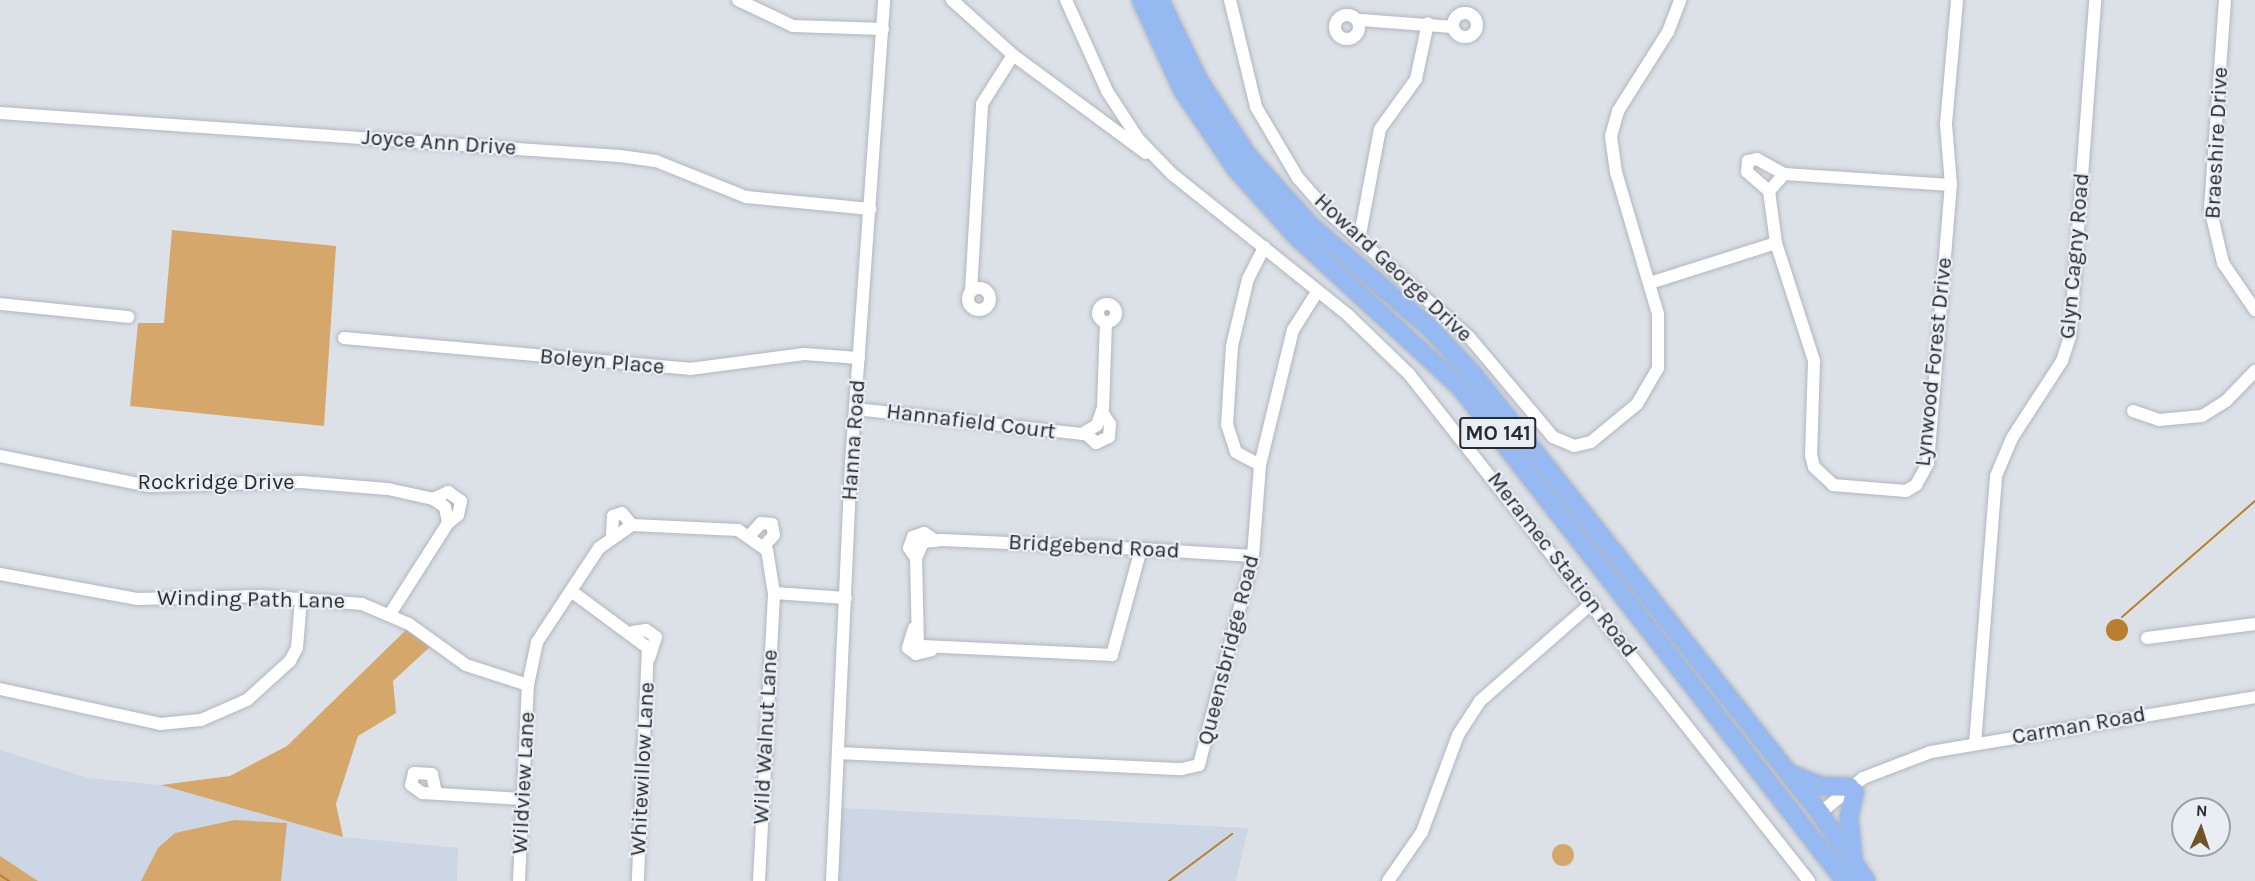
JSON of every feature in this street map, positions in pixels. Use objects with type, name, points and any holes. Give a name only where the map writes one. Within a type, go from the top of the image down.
[{"type":"highway","name":"MO 141","points":[[1141,0],[1183,90],[1236,169],[1298,238],[1461,387],[1805,824],[1845,881]]},
{"type":"highway","name":"MO 141","points":[[1161,1],[1213,104],[1268,180],[1474,375],[1820,813],[1866,881]]},
{"type":"highway","points":[[1787,772],[1820,786],[1852,790],[1849,817],[1854,861]]},
{"type":"street","points":[[738,0],[793,26],[883,29]]},
{"type":"street","name":"Hanna Road","points":[[832,881],[859,358],[884,0]]},
{"type":"street","points":[[952,0],[1013,55],[1109,130],[1157,159]]},
{"type":"street","name":"Meramec Station Road","points":[[1066,0],[1107,91],[1157,159],[1378,343],[1455,426],[1809,881]]},
{"type":"street","name":"Howard George Drive","points":[[1230,0],[1245,74],[1274,142],[1327,212],[1470,338],[1553,437],[1569,446],[1591,442],[1653,383],[1660,341],[1650,283]]},
{"type":"street","points":[[1680,0],[1668,32],[1618,111],[1611,136],[1616,172],[1650,283],[1776,243]]},
{"type":"street","name":"Lynwood Forest Drive","points":[[1769,191],[1776,243],[1814,361],[1814,467],[1833,485],[1905,491],[1916,485],[1928,463],[1951,185],[1951,148],[1946,124],[1957,0]]},
{"type":"street","name":"Glyn Cagny Road","points":[[1975,744],[1996,476],[2012,438],[2062,361],[2070,336],[2095,0]]},
{"type":"street","name":"Braeshire Drive","points":[[2225,0],[2212,228],[2232,282],[2255,310]]},
{"type":"street","points":[[1361,20],[1428,23],[1453,27]]},
{"type":"street","points":[[1359,240],[1380,129],[1416,79],[1428,23]]},
{"type":"street","points":[[971,291],[982,104],[1013,55]]},
{"type":"street","name":"Joyce Ann Drive","points":[[0,113],[620,156],[656,162],[747,197],[870,209]]},
{"type":"street","points":[[1784,174],[1769,191],[1747,172],[1748,161],[1757,159],[1784,174],[1951,185]]},
{"type":"street","points":[[1260,465],[1236,452],[1227,425],[1232,346],[1248,279],[1264,248]]},
{"type":"street","name":"Queensbridge Road","points":[[838,753],[1192,768],[1205,749],[1253,556],[1260,465],[1293,330],[1317,292]]},
{"type":"street","points":[[0,304],[128,317]]},
{"type":"street","name":"Hannafield Court","points":[[856,409],[1085,433],[1096,443],[1109,437],[1110,424],[1102,412],[1106,322]]},
{"type":"street","name":"Boleyn Place","points":[[344,338],[690,369],[804,354],[859,358]]},
{"type":"street","points":[[2133,411],[2159,420],[2202,416],[2226,401],[2255,371]]},
{"type":"street","name":"Hannafield Court","points":[[1085,433],[1102,412]]},
{"type":"street","name":"Rockridge Drive","points":[[0,456],[149,486],[302,482],[388,489],[433,500],[445,507],[448,523],[458,515],[461,501],[448,492],[433,500]]},
{"type":"street","points":[[528,685],[537,642],[612,535],[632,525],[660,522],[750,535],[764,546],[773,560],[774,593],[846,598]]},
{"type":"street","points":[[390,614],[448,523]]},
{"type":"street","points":[[750,535],[761,523],[772,524],[774,535],[764,546]]},
{"type":"street","name":"Bridgebend Road","points":[[933,649],[918,646],[914,628],[916,558],[923,542],[1141,549],[1253,556]]},
{"type":"street","points":[[914,628],[907,637],[908,648],[916,654],[933,649],[1112,655],[1141,549]]},
{"type":"street","name":"Winding Path Lane","points":[[0,574],[137,598],[301,598],[350,601],[390,614],[466,665],[528,685]]},
{"type":"street","name":"Whitewillow Lane","points":[[571,591],[645,642],[649,657],[638,881]]},
{"type":"street","name":"Wild Walnut Lane","points":[[759,881],[774,593]]},
{"type":"street","points":[[0,689],[160,724],[201,720],[248,700],[290,661],[297,648],[301,598]]},
{"type":"street","points":[[1388,881],[1422,832],[1458,735],[1480,701],[1592,603]]},
{"type":"street","points":[[2147,638],[2255,624]]},
{"type":"street","name":"Wildview Lane","points":[[519,881],[528,685]]},
{"type":"street","name":"Carman Road","points":[[1805,824],[1883,767],[1975,744],[2255,697]]},
{"type":"street","points":[[436,793],[523,799]]},
{"type":"shaded area","points":[[172,230],[336,246],[324,426],[130,406],[138,323],[164,323]]},
{"type":"shaded area","points":[[2117,619],[2125,622],[2128,630],[2125,638],[2117,641],[2109,638],[2106,630],[2109,622]]},
{"type":"shaded area","points":[[408,628],[431,646],[393,681],[396,713],[358,736],[336,804],[343,837],[161,785],[230,776],[287,746]]},
{"type":"shaded area","points":[[0,750],[88,778],[161,785],[343,837],[458,848],[457,881],[0,881]]},
{"type":"shaded area","points":[[841,808],[1248,828],[1236,881],[838,881]]},
{"type":"shaded area","points":[[234,820],[287,823],[281,881],[141,881],[158,848],[175,833]]},
{"type":"shaded area","points":[[1563,844],[1573,851],[1574,855],[1567,865],[1563,866],[1553,859],[1552,855],[1559,845]]},
{"type":"shaded area","points":[[0,856],[38,881],[0,881]]},
{"type":"waterway","points":[[2122,617],[2255,501]]},
{"type":"waterway","points":[[1169,881],[1232,834]]},
{"type":"waterway","points":[[0,875],[9,881]]}]
